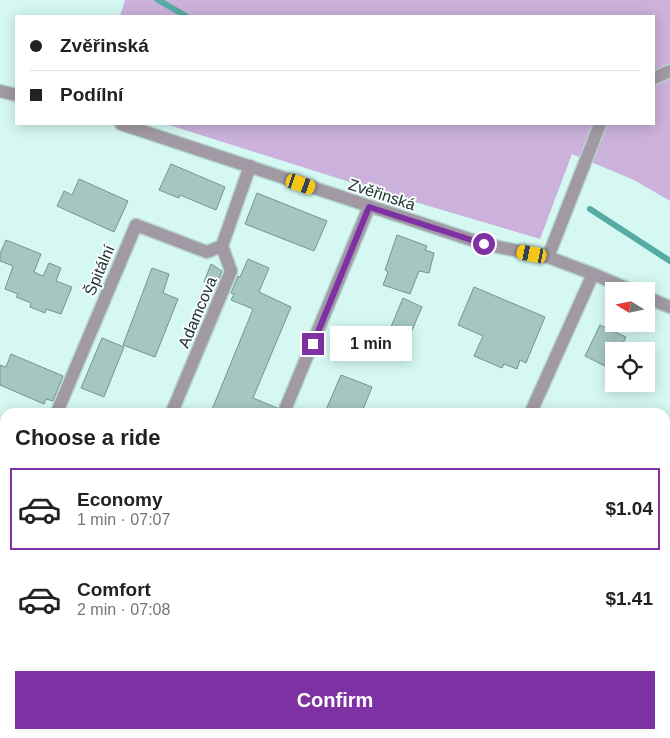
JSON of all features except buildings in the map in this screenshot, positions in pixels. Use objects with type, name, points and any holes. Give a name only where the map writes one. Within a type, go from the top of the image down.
[{"type":"street","points":[[655,78],[670,71]]},
{"type":"street","points":[[0,91],[15,95]]},
{"type":"street","name":"Zvěřinská","points":[[124,125],[484,244],[548,257],[613,282]]},
{"type":"street","points":[[548,257],[600,125]]},
{"type":"street","points":[[222,246],[250,166]]},
{"type":"street","points":[[286,408],[369,207]]},
{"type":"street","name":"Špitální","points":[[59,408],[136,225],[207,252],[222,246]]},
{"type":"street","name":"Adamcova","points":[[174,408],[231,271],[222,246]]},
{"type":"street","points":[[533,408],[594,274]]},
{"type":"street","points":[[655,301],[670,307]]},
{"type":"shaded area","points":[[125,0],[670,0],[670,201],[634,180],[572,154],[540,239],[378,191],[169,125],[655,125],[655,15],[120,15]]},
{"type":"waterway","points":[[158,0],[184,15]]},
{"type":"waterway","points":[[590,209],[670,261]]},
{"type":"route","points":[[313,344],[369,207],[484,244]]}]
